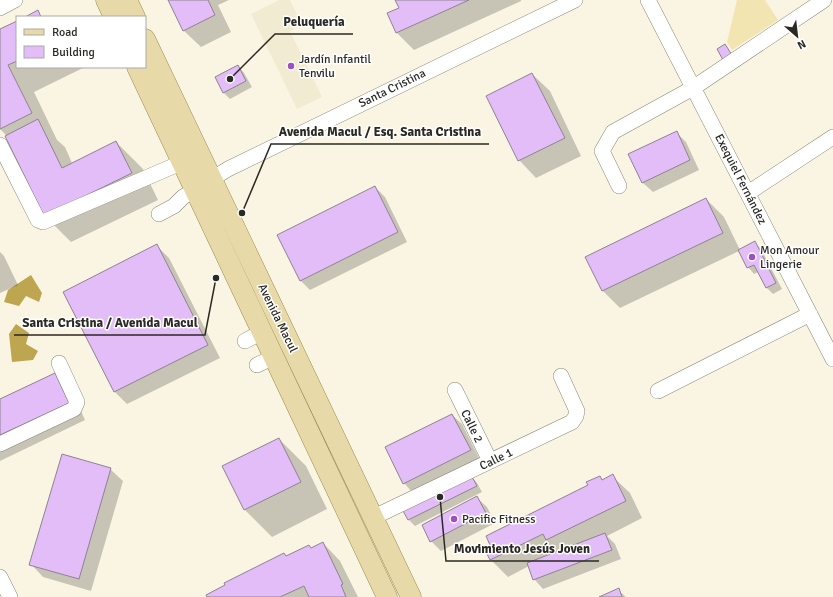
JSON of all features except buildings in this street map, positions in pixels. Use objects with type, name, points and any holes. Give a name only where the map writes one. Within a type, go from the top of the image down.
[{"type":"main road","points":[[106,0],[114,16]]},
{"type":"main road","points":[[127,0],[135,16]]},
{"type":"main road","name":"Avenida Macul","points":[[146,41],[204,184],[254,336],[265,361],[387,597]]},
{"type":"main road","name":"Avenida Macul","points":[[137,68],[183,162],[204,184],[374,517],[411,597]]},
{"type":"street","points":[[0,8],[15,0]]},
{"type":"street","name":"Santa Cristina","points":[[159,214],[174,206],[183,197],[204,184],[296,135],[575,0]]},
{"type":"street","name":"Exequiel Fernández","points":[[648,0],[833,359]]},
{"type":"street","points":[[619,186],[602,152],[613,132],[693,88],[824,0]]},
{"type":"street","points":[[748,193],[833,137]]},
{"type":"street","points":[[0,145],[38,220],[43,222],[183,162]]},
{"type":"street","points":[[658,391],[810,314]]},
{"type":"street","points":[[0,444],[74,409],[77,402],[59,363]]},
{"type":"street","name":"Calle 1","points":[[374,517],[490,462],[575,419],[577,412],[561,376]]},
{"type":"street","name":"Calle 2","points":[[455,390],[490,462]]},
{"type":"street","points":[[0,577],[9,597]]},
{"type":"street","points":[[0,594],[9,597]]},
{"type":"shaded area","name":"Jardín Infantil Tenvilu","points":[[279,0],[290,0],[302,25],[290,31],[322,97],[297,109],[251,14]]},
{"type":"shaded area","points":[[737,0],[765,0],[778,20],[732,50],[727,42]]},
{"type":"shaded area","points":[[31,275],[42,293],[39,302],[26,296],[19,306],[4,302],[8,290]]},
{"type":"shaded area","points":[[16,324],[29,333],[26,344],[38,351],[33,360],[12,362],[9,334]]},
{"type":"place","name":"Jardín Infantil Tenvilu","points":[[291,66]]},
{"type":"place","name":"Peluquería","points":[[230,79]]},
{"type":"place","name":"Avenida Macul / Esq. Santa Cristina","points":[[242,213]]},
{"type":"place","name":"Mon Amour Lingerie","points":[[752,257]]},
{"type":"place","name":"Santa Cristina / Avenida Macul","points":[[216,278]]},
{"type":"place","name":"Movimiento Jesús Joven","points":[[440,497]]},
{"type":"place","name":"Pacific Fitness","points":[[454,519]]}]
